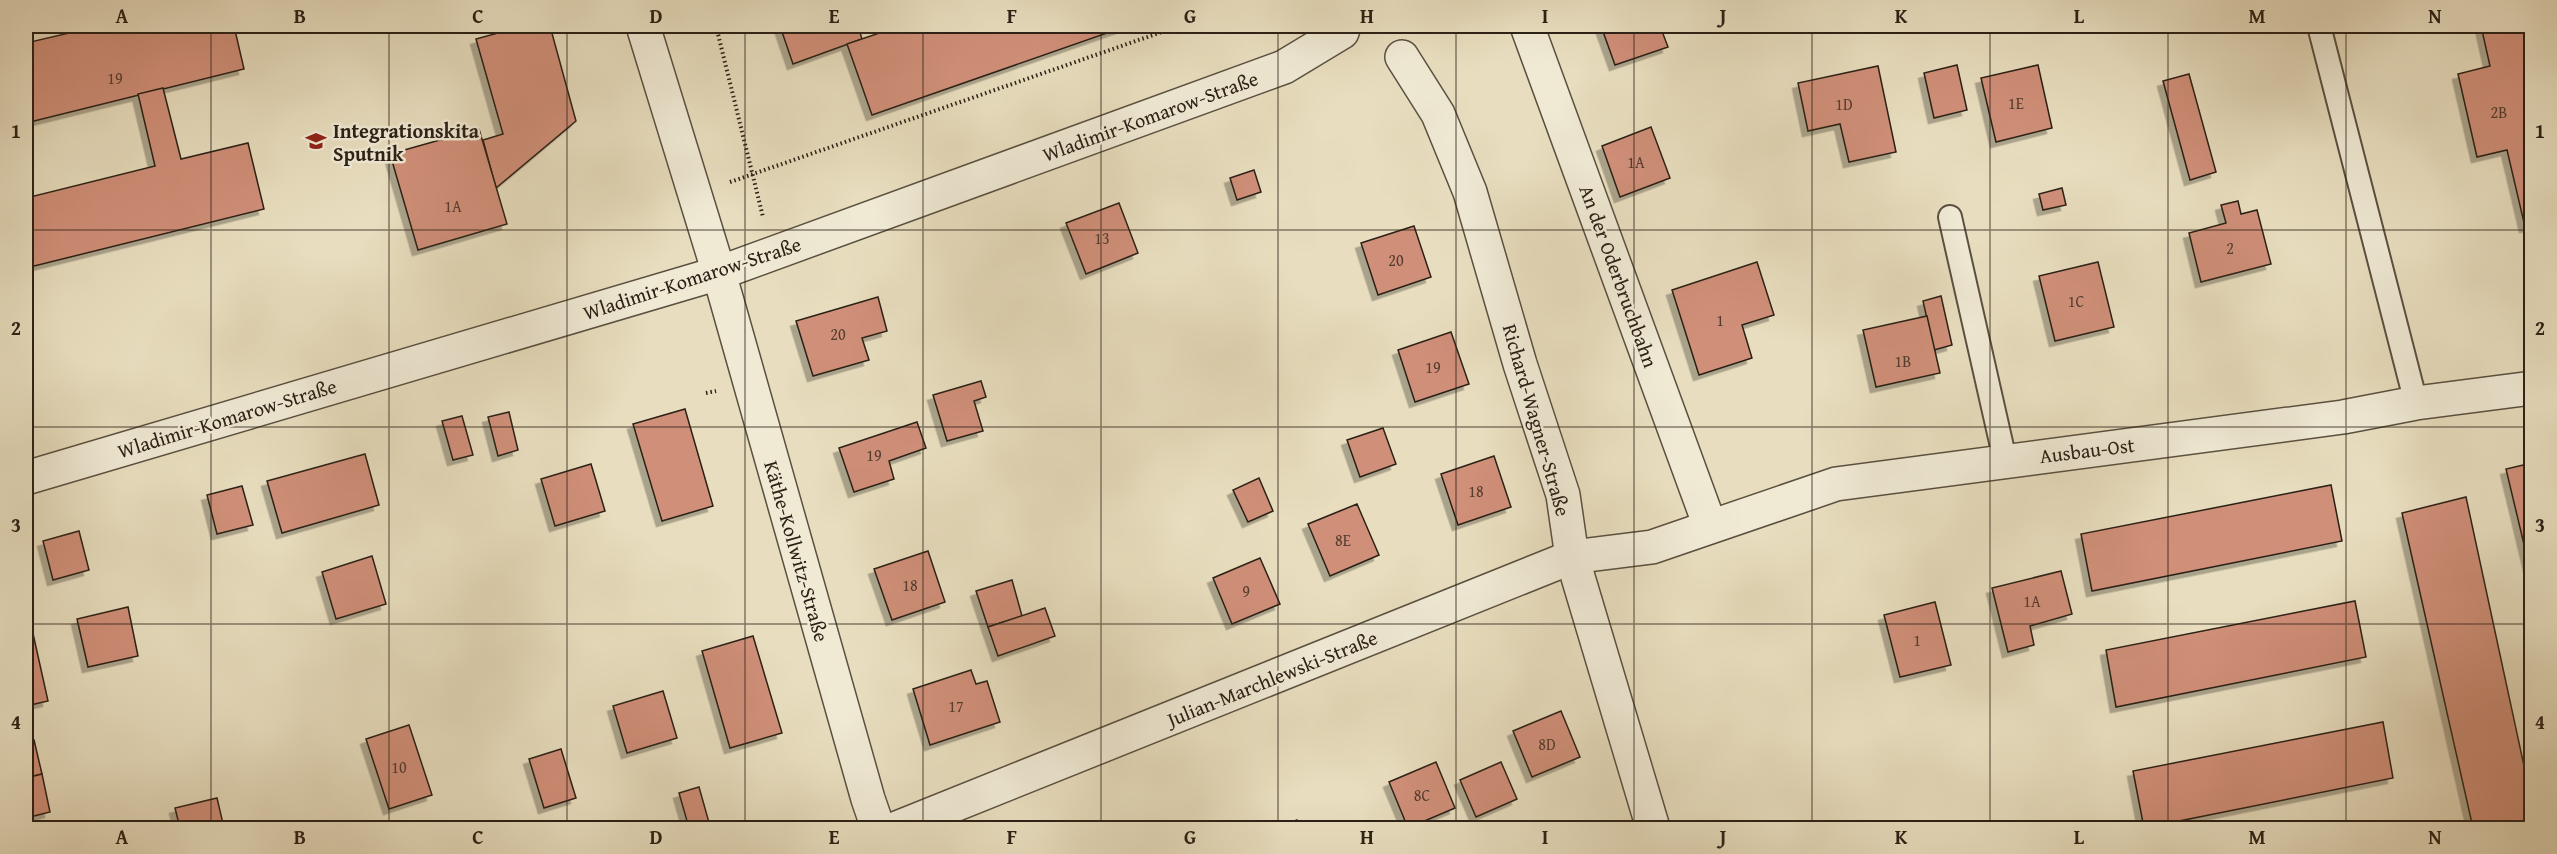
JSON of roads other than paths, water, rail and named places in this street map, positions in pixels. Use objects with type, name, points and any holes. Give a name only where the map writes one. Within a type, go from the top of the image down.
[{"type":"street","name":"Käthe-Kollwitz-Straße","points":[[642,26],[719,273],[868,799],[879,828]]},
{"type":"street","name":"An der Oderbruchbahn","points":[[1527,26],[1710,526]]},
{"type":"street","name":"Wladimir-Komarow-Straße","points":[[26,478],[719,273],[1284,67],[1343,29]]},
{"type":"street","name":"Richard-Wagner-Straße","points":[[1402,57],[1437,114],[1470,192],[1520,364],[1563,495],[1572,557],[1653,828]]},
{"type":"street","name":"Ausbau-Ost","points":[[1652,547],[1836,484],[2343,417],[2416,403],[2532,388]]},
{"type":"street","name":"Julian-Marchlewski-Straße","points":[[897,828],[1572,557],[1652,547]]},
{"type":"lane","points":[[2319,26],[2416,403]]},
{"type":"lane","points":[[1950,217],[2005,460]]},
{"type":"place","name":"Integrationskita Sputnik","points":[[316,141]]}]
